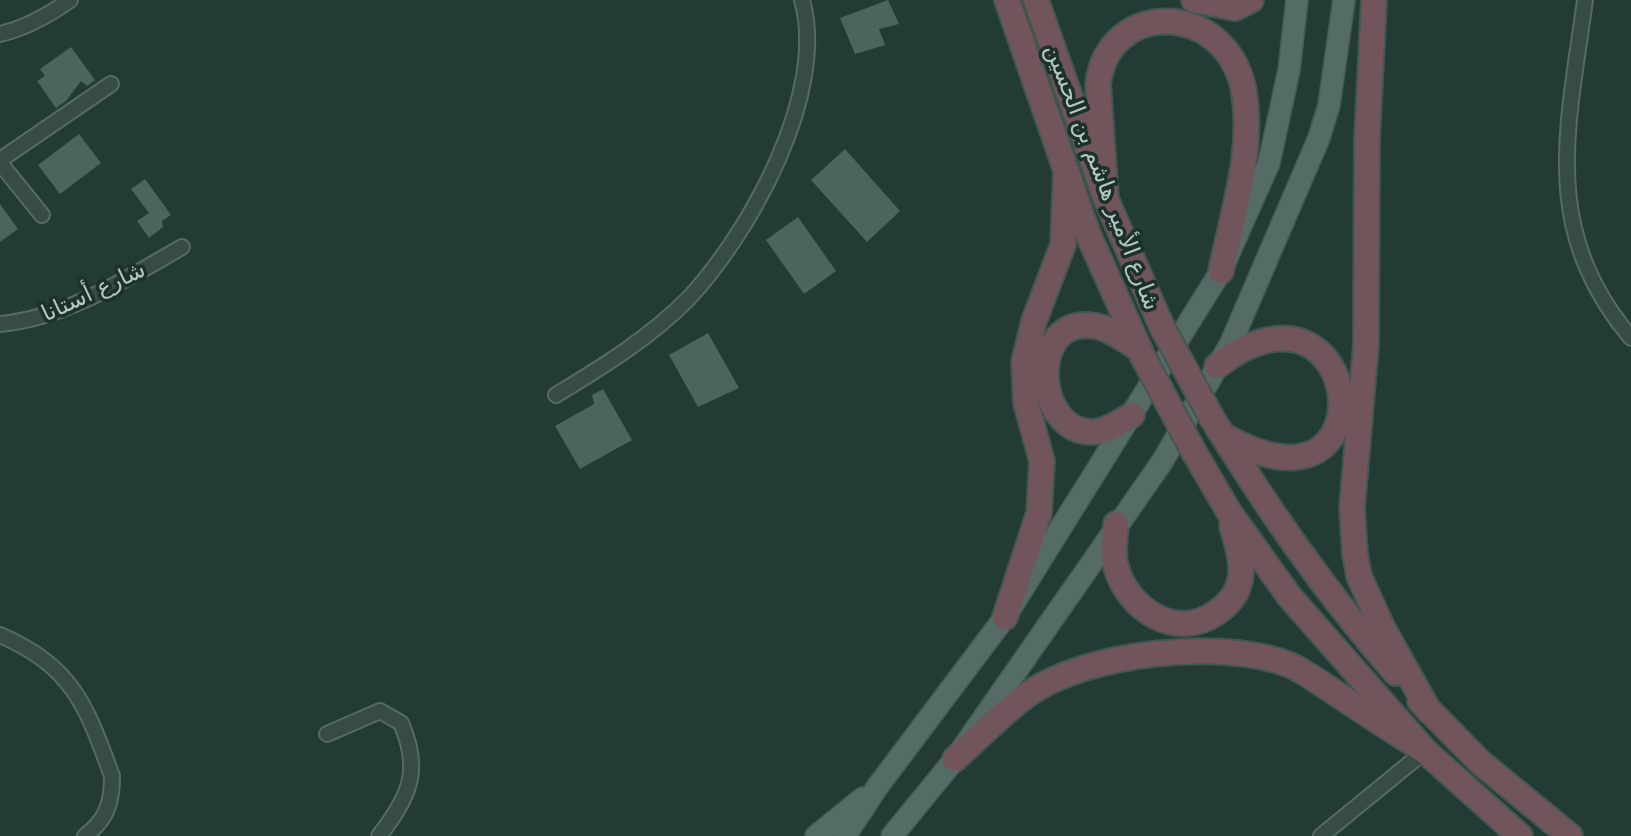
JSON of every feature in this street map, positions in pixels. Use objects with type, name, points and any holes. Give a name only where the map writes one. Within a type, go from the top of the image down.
[{"type":"highway","name":"شارع الأمير هاشم بن الحسين","points":[[1007,0],[1088,234],[1140,353],[1229,512],[1289,596],[1425,751],[1520,836]]},
{"type":"highway","name":"شارع الأمير هاشم بن الحسين","points":[[1036,0],[1106,199],[1162,327],[1218,428],[1287,537],[1322,585],[1429,711],[1479,761],[1570,836]]},
{"type":"highway","points":[[1194,0],[1235,8],[1251,0]]},
{"type":"highway","points":[[1374,0],[1367,138],[1366,345],[1352,508],[1355,554],[1359,576],[1381,625],[1429,711]]},
{"type":"highway","points":[[1106,199],[1098,85],[1100,67],[1108,47],[1125,29],[1159,14],[1193,18],[1218,36],[1231,52],[1243,87],[1247,149],[1221,271]]},
{"type":"highway","points":[[1005,617],[1039,513],[1043,485],[1042,461],[1025,393],[1024,362],[1034,321],[1063,246],[1066,172]]},
{"type":"highway","points":[[1132,415],[1105,430],[1083,431],[1076,428],[1062,418],[1052,403],[1045,370],[1051,345],[1059,335],[1081,325],[1105,328],[1140,353]]},
{"type":"highway","points":[[1217,366],[1246,345],[1281,338],[1296,341],[1319,352],[1336,374],[1342,391],[1339,423],[1328,439],[1308,454],[1282,459],[1262,456],[1218,428]]},
{"type":"highway","points":[[1116,524],[1116,568],[1128,593],[1151,614],[1178,624],[1212,615],[1236,593],[1240,583],[1241,558],[1229,512]]},
{"type":"highway","points":[[955,759],[1028,694],[1058,679],[1088,668],[1139,657],[1223,650],[1257,655],[1292,666],[1425,751]]},
{"type":"main road","points":[[845,836],[878,786],[1005,617],[1221,271],[1269,163],[1289,70],[1297,0]]},
{"type":"main road","points":[[892,836],[955,759],[1116,524],[1162,462],[1231,343],[1278,241],[1320,138],[1329,105],[1344,0]]},
{"type":"main road","points":[[816,836],[878,786]]},
{"type":"street","points":[[0,34],[16,30],[50,14],[70,0]]},
{"type":"street","points":[[556,395],[632,346],[688,298],[750,212],[781,152],[804,85],[808,22],[802,0]]},
{"type":"street","points":[[1585,0],[1565,150],[1566,191],[1586,269],[1604,302],[1631,338]]},
{"type":"street","points":[[41,215],[0,162],[111,84]]},
{"type":"street","name":"شارع أستانا","points":[[0,324],[48,314],[113,286],[182,247]]},
{"type":"street","points":[[0,635],[43,657],[67,680],[83,705],[111,776],[112,788],[106,815],[85,836]]},
{"type":"street","points":[[327,734],[380,711],[401,723],[412,756],[411,778],[399,807],[379,836]]},
{"type":"street","points":[[1321,836],[1425,751]]},
{"type":"building","points":[[888,0],[899,24],[879,29],[885,45],[855,54],[840,18]]},
{"type":"building","points":[[71,47],[95,80],[87,86],[81,81],[66,101],[56,108],[37,81],[45,76],[40,69]]},
{"type":"building","points":[[79,134],[101,163],[60,194],[38,165]]},
{"type":"building","points":[[845,149],[900,211],[867,242],[811,180]]},
{"type":"building","points":[[145,179],[171,215],[162,221],[163,227],[149,238],[137,221],[149,213],[131,189]]},
{"type":"building","points":[[0,204],[18,229],[0,242]]},
{"type":"building","points":[[798,217],[836,271],[804,294],[766,240]]},
{"type":"building","points":[[708,333],[739,388],[698,407],[669,355]]},
{"type":"building","points":[[603,389],[632,440],[580,469],[555,426],[594,404],[592,395]]}]
